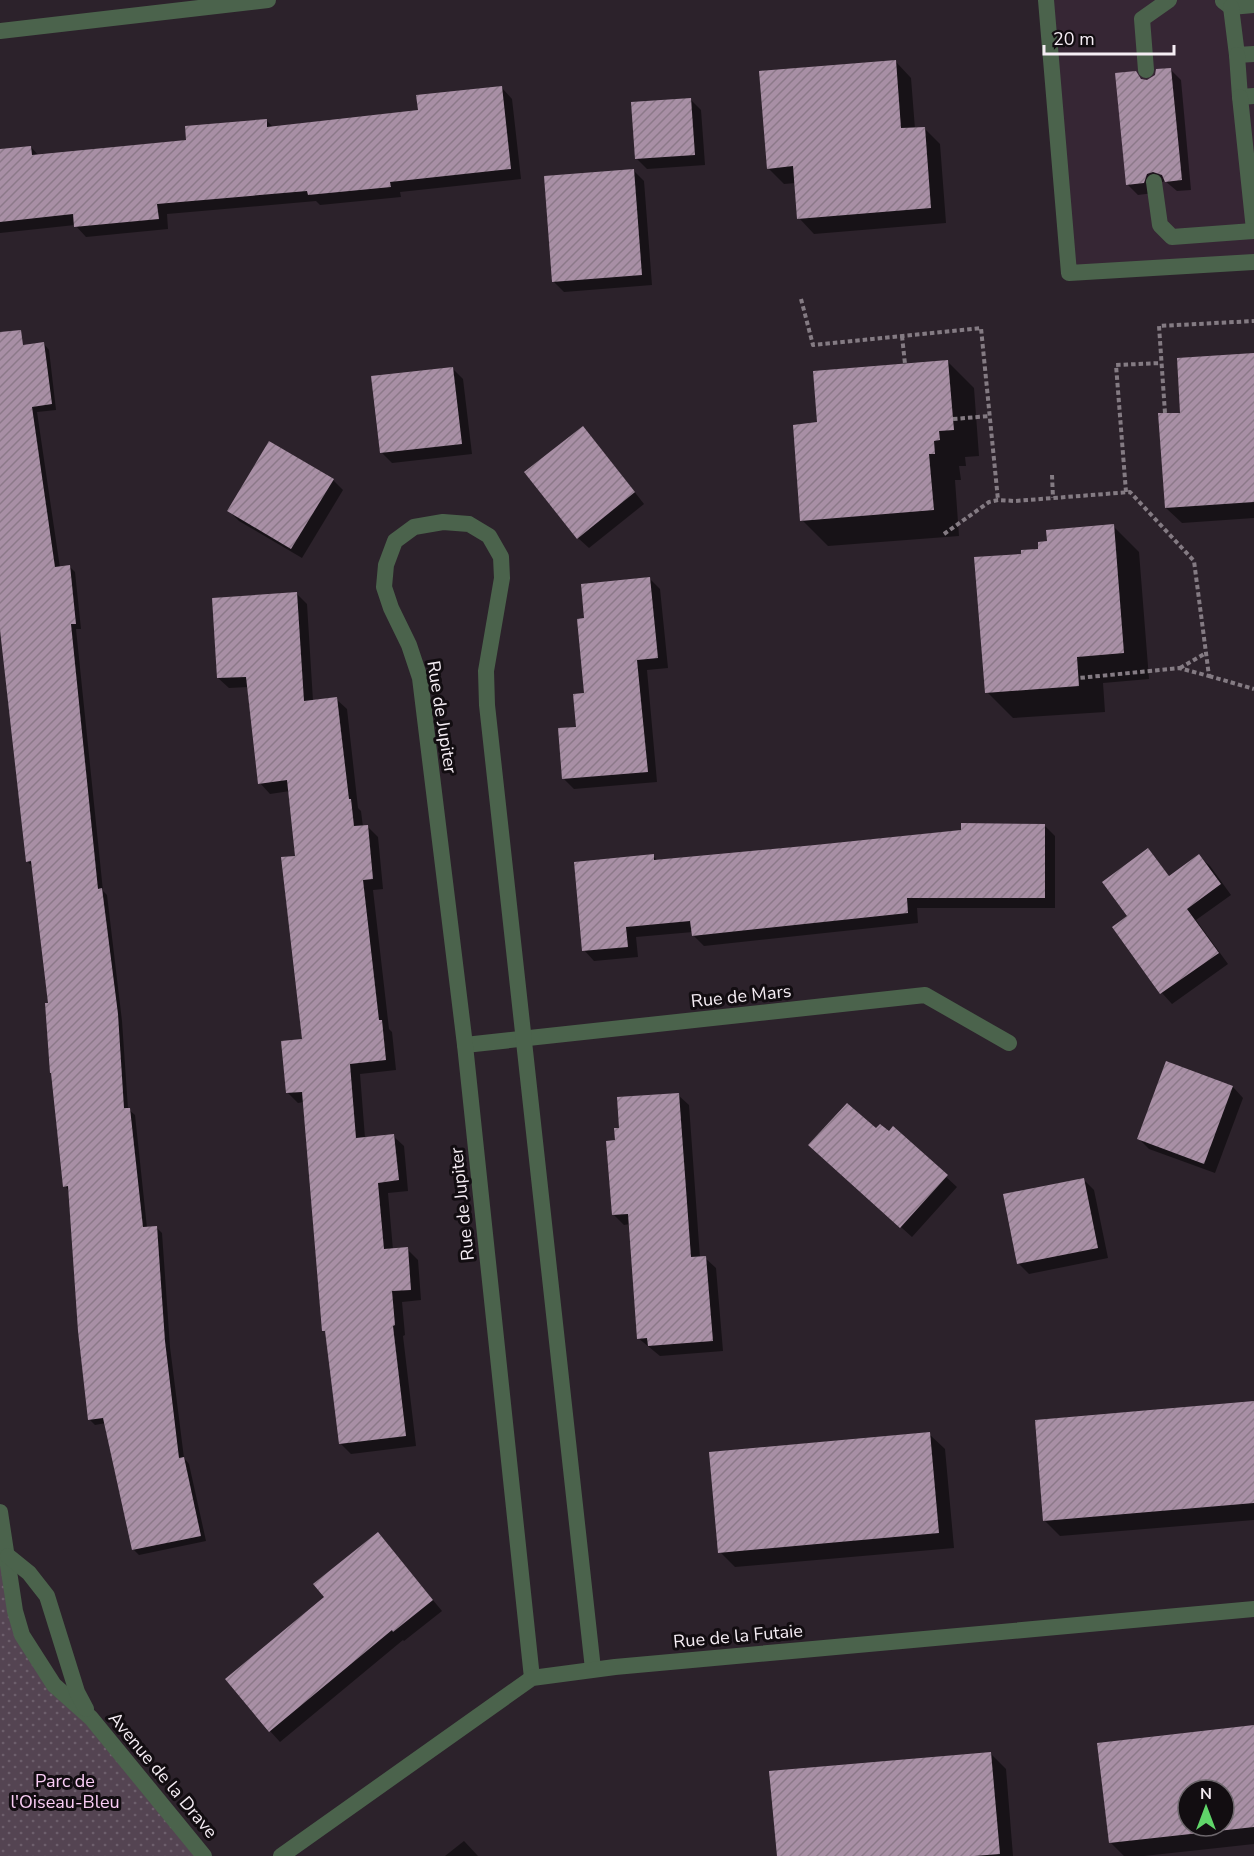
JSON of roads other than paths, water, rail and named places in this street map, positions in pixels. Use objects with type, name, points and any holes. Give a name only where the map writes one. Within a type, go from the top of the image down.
[{"type":"street","points":[[0,31],[268,0]]},
{"type":"street","points":[[1047,0],[1069,273],[1254,262]]},
{"type":"street","points":[[1146,70],[1142,19],[1169,0]]},
{"type":"street","points":[[1154,182],[1160,225],[1172,237],[1253,231],[1246,55],[1227,4],[1254,5]]},
{"type":"street","name":"Rue de Jupiter","points":[[532,1678],[465,1045],[420,678],[409,645],[391,608],[384,587],[386,565],[395,542],[414,527],[443,522],[468,524],[489,536],[501,557],[502,578],[486,670],[487,705],[593,1669]]},
{"type":"street","name":"Rue de Mars","points":[[465,1045],[924,995],[1009,1043]]},
{"type":"street","name":"Avenue de la Drave","points":[[0,1512],[4,1557],[22,1635],[54,1685],[91,1718],[204,1856]]},
{"type":"street","name":"Avenue de la Drave","points":[[4,1557],[29,1573],[48,1596],[77,1692],[91,1718]]},
{"type":"street","name":"Rue de la Futaie","points":[[280,1856],[532,1678],[593,1669],[1254,1609]]},
{"type":"park label","name":"Parc de l'Oiseau-Bleu","points":[[65,1791]]}]
